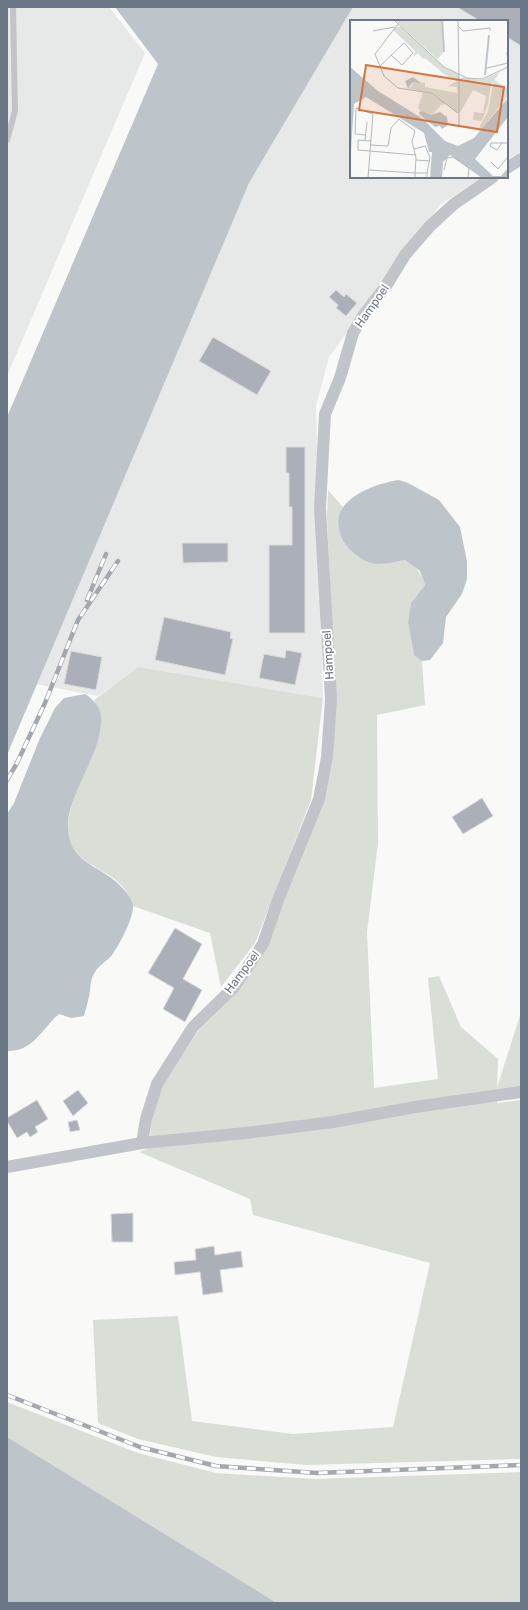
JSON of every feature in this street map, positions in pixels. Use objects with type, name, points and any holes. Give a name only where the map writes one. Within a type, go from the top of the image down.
[{"type":"street","points":[[508,167],[521,159]]},
{"type":"street","name":"Hampoel","points":[[142,1143],[146,1119],[157,1084],[193,1027],[234,987],[263,944],[278,900],[319,799],[327,758],[330,699],[320,508],[325,414],[340,378],[353,333],[363,316],[386,286],[406,255],[430,226],[454,204],[492,178]]},
{"type":"street","points":[[7,1167],[142,1143],[246,1133],[333,1122],[415,1107],[521,1092]]},
{"type":"lane","points":[[7,140],[15,111],[13,7]]},
{"type":"shaded area","points":[[7,7],[109,7],[145,53],[7,376]]},
{"type":"shaded area","points":[[115,7],[353,7],[249,183],[7,755],[7,417],[158,64]]},
{"type":"shaded area","points":[[353,7],[521,7],[521,151],[508,159],[508,20],[350,20],[350,178],[480,178],[440,205],[329,357],[316,406],[323,698],[138,667],[98,696],[36,684],[249,183]]},
{"type":"shaded area","points":[[399,480],[408,483],[439,500],[460,527],[467,561],[467,579],[462,594],[446,617],[443,643],[430,660],[422,661],[414,655],[408,622],[411,603],[425,585],[420,571],[405,560],[378,564],[360,558],[345,543],[340,534],[338,525],[339,515],[344,506],[355,496],[369,488]]},
{"type":"shaded area","points":[[328,490],[343,507],[339,516],[338,527],[343,539],[353,553],[364,560],[378,562],[406,560],[418,571],[425,585],[411,603],[408,622],[414,655],[422,661],[425,705],[377,715],[378,843],[367,932],[374,1088],[438,1079],[428,978],[439,976],[461,1027],[498,1059],[497,1088],[521,1012],[521,1087],[497,1090],[497,1103],[521,1100],[521,1459],[306,1465],[216,1457],[138,1439],[98,1423],[93,1320],[178,1316],[192,1421],[293,1434],[393,1427],[430,1263],[253,1215],[250,1199],[139,1152],[149,1148],[152,1116],[162,1086],[199,1030],[239,990],[283,903],[325,799],[333,760],[335,700],[327,516]]},
{"type":"shaded area","points":[[138,667],[323,698],[311,800],[255,943],[221,987],[210,933],[133,906],[129,895],[118,882],[76,853],[69,841],[68,822],[70,810],[92,755],[100,730],[100,715],[94,700]]},
{"type":"shaded area","points":[[85,694],[93,700],[99,709],[101,721],[100,735],[70,809],[68,822],[69,837],[73,848],[79,856],[117,882],[126,892],[132,901],[133,910],[126,930],[112,955],[93,975],[84,1016],[71,1018],[59,1014],[31,1044],[24,1048],[7,1051],[7,814],[14,803],[40,738],[55,708],[64,698]]},
{"type":"shaded area","points":[[7,1402],[138,1453],[216,1473],[316,1479],[521,1472],[521,1603],[277,1603],[7,1437]]},
{"type":"shaded area","points":[[7,1437],[277,1603],[7,1603]]},
{"type":"building","points":[[457,7],[521,7],[521,46],[508,38],[508,20],[478,20]]},
{"type":"building","points":[[336,290],[344,297],[346,294],[357,303],[346,316],[336,308],[338,305],[329,297]]},
{"type":"building","points":[[213,337],[271,371],[257,395],[199,361]]},
{"type":"building","points":[[286,447],[305,447],[305,633],[269,633],[269,545],[292,545],[292,507],[289,507],[289,473],[286,473]]},
{"type":"building","points":[[182,543],[228,543],[228,562],[183,563]]},
{"type":"building","points":[[164,617],[231,632],[230,638],[233,639],[225,675],[155,660]]},
{"type":"building","points":[[286,650],[302,653],[295,685],[259,678],[264,654],[285,658]]},
{"type":"building","points":[[71,651],[102,657],[96,690],[64,684]]},
{"type":"building","points":[[482,798],[493,816],[463,834],[452,817]]},
{"type":"building","points":[[175,928],[202,944],[183,979],[202,990],[185,1022],[163,1009],[174,988],[148,973]]},
{"type":"building","points":[[78,1090],[88,1103],[73,1116],[63,1101]]},
{"type":"building","points":[[37,1100],[48,1119],[35,1127],[38,1132],[30,1137],[27,1132],[17,1138],[7,1121],[7,1118]]},
{"type":"building","points":[[77,1120],[80,1130],[70,1132],[68,1122]]},
{"type":"building","points":[[133,1213],[133,1242],[112,1242],[111,1214]]},
{"type":"building","points":[[214,1246],[215,1255],[241,1251],[243,1267],[220,1270],[223,1292],[203,1295],[200,1272],[175,1275],[174,1262],[196,1260],[195,1249]]},
{"type":"railway","points":[[87,600],[106,554]]},
{"type":"railway","points":[[7,780],[17,763],[45,703],[78,620],[118,561]]},
{"type":"railway","points":[[7,1395],[140,1447],[216,1466],[317,1473],[521,1465]]}]
